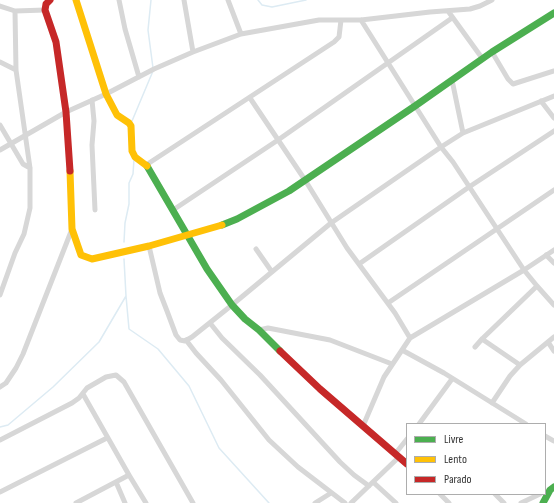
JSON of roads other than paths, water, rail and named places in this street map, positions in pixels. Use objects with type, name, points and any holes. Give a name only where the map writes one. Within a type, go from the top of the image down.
[{"type":"street","points":[[50,0],[46,4],[45,10],[56,42],[66,112],[72,229],[78,251],[81,255],[88,258],[98,258],[148,246],[238,219],[268,203],[305,180],[415,106],[482,58],[554,13]]},
{"type":"street","points":[[76,0],[106,94],[117,115],[131,126],[132,151],[135,157],[146,165],[207,269],[232,305],[320,389],[406,463]]},
{"type":"street","points":[[119,0],[127,36],[139,77]]},
{"type":"street","points":[[184,0],[193,52]]},
{"type":"street","points":[[228,0],[241,34]]},
{"type":"street","points":[[0,150],[66,112],[193,52],[241,34],[319,20],[361,20],[470,9],[492,0]]},
{"type":"street","points":[[0,6],[15,11],[45,10]]},
{"type":"street","points":[[0,295],[15,253],[24,234],[30,208],[30,168],[16,70],[15,11]]},
{"type":"street","points":[[448,11],[482,58]]},
{"type":"street","points":[[173,210],[278,140],[452,18]]},
{"type":"street","points":[[146,165],[334,42],[339,37],[341,20]]},
{"type":"street","points":[[361,20],[441,147],[453,162],[524,270],[554,305]]},
{"type":"street","points":[[492,52],[508,79],[513,84],[554,71]]},
{"type":"street","points":[[0,62],[16,70]]},
{"type":"street","points":[[452,80],[463,134]]},
{"type":"street","points":[[148,246],[160,293],[173,326],[180,340],[186,340],[232,305],[331,223],[441,147],[463,134],[554,96]]},
{"type":"street","points":[[250,98],[305,180],[331,223],[388,303],[410,338]]},
{"type":"street","points":[[92,100],[94,121],[92,145],[95,210]]},
{"type":"street","points":[[541,101],[554,118]]},
{"type":"street","points":[[0,125],[24,164],[30,168]]},
{"type":"street","points":[[359,264],[469,187],[554,131]]},
{"type":"street","points":[[388,303],[554,190]]},
{"type":"street","points":[[0,387],[6,383],[13,373],[23,354],[72,229]]},
{"type":"street","points":[[256,249],[272,272]]},
{"type":"street","points":[[363,426],[380,384],[410,338],[524,270],[554,250]]},
{"type":"street","points":[[546,254],[554,263]]},
{"type":"street","points":[[475,347],[537,286]]},
{"type":"street","points":[[210,322],[222,338],[260,375],[340,462],[354,475],[371,484],[396,503]]},
{"type":"street","points":[[259,330],[268,328],[330,340],[392,364]]},
{"type":"street","points":[[492,403],[510,376],[520,365],[554,338]]},
{"type":"street","points":[[482,339],[520,365]]},
{"type":"street","points":[[186,340],[221,380],[269,440],[298,467],[345,503]]},
{"type":"street","points":[[548,342],[554,351]]},
{"type":"street","points":[[402,350],[444,373],[524,423]]},
{"type":"street","points":[[0,440],[72,403],[83,394],[87,388],[106,376],[116,375],[119,376],[124,382],[193,503]]},
{"type":"street","points":[[422,423],[452,379]]},
{"type":"street","points":[[83,394],[107,438],[146,503]]},
{"type":"street","points":[[0,492],[107,438]]},
{"type":"street","points":[[351,503],[371,484],[397,455],[406,441]]},
{"type":"street","points":[[77,503],[129,475]]},
{"type":"street","points":[[116,482],[125,503]]},
{"type":"street","points":[[543,503],[550,490]]},
{"type":"street","points":[[315,503],[331,493]]},
{"type":"street","points":[[441,495],[449,503]]},
{"type":"street","points":[[496,495],[504,503]]},
{"type":"street","points":[[521,503],[538,495]]},
{"type":"waterway","points":[[151,0],[148,30],[153,68]]},
{"type":"waterway","points":[[258,0],[262,5],[272,7],[306,0]]},
{"type":"waterway","points":[[132,121],[153,71]]},
{"type":"waterway","points":[[124,242],[125,223],[129,204],[129,183],[133,174],[134,159]]},
{"type":"waterway","points":[[0,427],[8,425],[53,387],[99,342],[126,296],[124,259]]},
{"type":"waterway","points":[[126,296],[129,329],[158,349],[189,386],[219,448],[269,503]]}]
